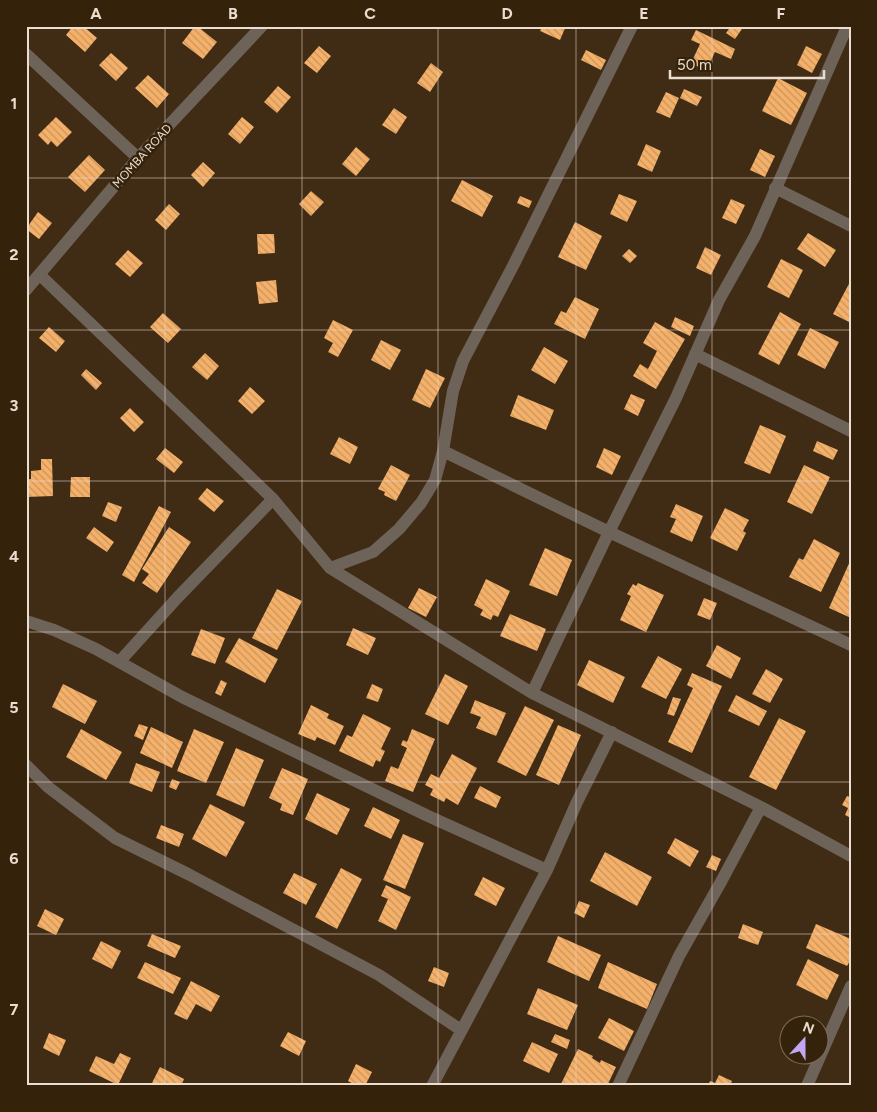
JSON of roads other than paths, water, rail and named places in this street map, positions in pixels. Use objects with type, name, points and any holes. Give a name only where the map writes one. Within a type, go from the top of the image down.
[{"type":"street","name":"MOMBA ROAD","points":[[26,290],[138,158],[262,26]]},
{"type":"street","points":[[330,568],[373,552],[399,528],[421,503],[435,480],[443,451],[452,391],[462,361],[514,264],[632,26]]},
{"type":"street","points":[[532,693],[671,407],[719,300],[755,236],[846,29]]},
{"type":"street","points":[[26,54],[138,158]]},
{"type":"street","points":[[775,188],[851,226]]},
{"type":"street","points":[[40,274],[273,499],[330,568],[532,693],[760,807],[851,856]]},
{"type":"street","points":[[695,354],[851,431]]},
{"type":"street","points":[[443,451],[609,532],[851,645]]},
{"type":"street","points":[[120,661],[178,597],[273,499]]},
{"type":"street","points":[[26,621],[54,630],[120,661],[182,697],[428,816],[546,870]]},
{"type":"street","points":[[432,1086],[546,870],[612,732]]},
{"type":"street","points":[[26,765],[48,787],[115,838],[188,874],[379,975],[461,1030]]},
{"type":"street","points":[[618,1086],[679,956],[760,807]]},
{"type":"street","points":[[807,1086],[851,986]]}]
